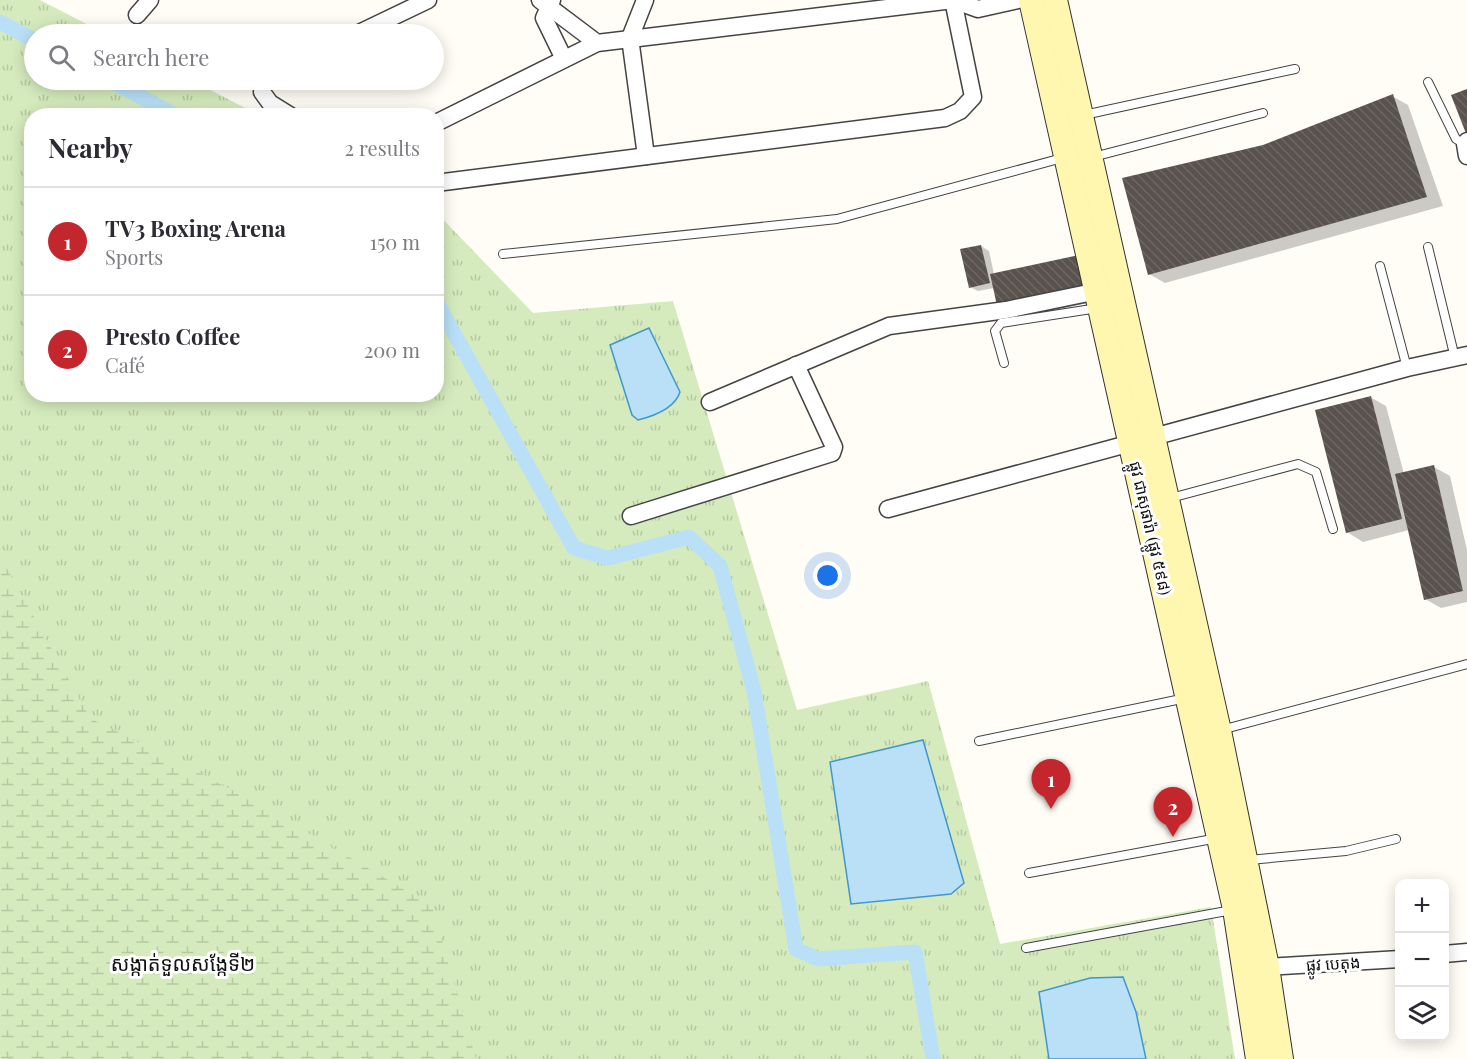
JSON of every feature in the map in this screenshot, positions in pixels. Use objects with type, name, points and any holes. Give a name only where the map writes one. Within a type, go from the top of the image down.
[{"type":"main road","name":"ផ្លូវ ជាសុផារ៉ា (ផ្លូវ ៥៩៨)","points":[[1031,0],[1069,118],[1089,204],[1142,439],[1189,697],[1245,860],[1267,967],[1281,1059]]},
{"type":"main road","name":"ផ្លូវ ជាសុផារ៉ា (ផ្លូវ ៥៩៨)","points":[[1055,0],[1069,118]]},
{"type":"main road","name":"ផ្លូវ ជាសុផារ៉ា (ផ្លូវ ៥៩៨)","points":[[1089,204],[1099,299],[1142,439],[1167,499],[1219,731],[1219,838],[1235,909],[1258,1059]]},
{"type":"street","points":[[136,15],[150,0]]},
{"type":"street","points":[[378,24],[428,0]]},
{"type":"street","points":[[645,0],[630,38],[646,156]]},
{"type":"street","points":[[444,182],[945,118],[960,111],[973,97],[954,0]]},
{"type":"street","points":[[444,119],[597,43],[954,0],[978,9],[1018,0]]},
{"type":"street","points":[[564,59],[544,18],[547,2],[597,43]]},
{"type":"street","points":[[262,90],[270,103],[278,108]]},
{"type":"street","points":[[710,402],[889,326],[1099,299]]},
{"type":"street","points":[[888,509],[1407,368],[1461,356]]},
{"type":"street","points":[[631,516],[832,453],[834,447],[796,365]]},
{"type":"street","points":[[1449,954],[1467,952]]},
{"type":"street","name":"ផ្លូវ បេតុង","points":[[1267,967],[1395,959]]},
{"type":"lane","points":[[1069,118],[1295,69]]},
{"type":"lane","points":[[1428,82],[1456,140],[1466,147]]},
{"type":"lane","points":[[503,254],[837,219],[1078,157],[1263,113]]},
{"type":"lane","points":[[1428,248],[1461,356]]},
{"type":"lane","points":[[1380,266],[1407,368]]},
{"type":"lane","points":[[1004,363],[995,331],[1001,323],[1099,299]]},
{"type":"lane","points":[[1167,499],[1298,464],[1316,472],[1333,529]]},
{"type":"lane","points":[[1219,731],[1467,664]]},
{"type":"lane","points":[[979,741],[1189,697]]},
{"type":"lane","points":[[1029,873],[1219,838]]},
{"type":"lane","points":[[1245,860],[1346,851],[1396,839]]},
{"type":"lane","points":[[1026,948],[1235,909]]},
{"type":"green space","points":[[0,0],[40,0],[87,24],[24,24],[24,90],[210,90],[245,108],[24,108],[24,402],[444,402],[444,220],[533,313],[673,301],[797,710],[928,681],[1000,944],[1211,907],[1235,1059],[0,1059]]},
{"type":"green space","points":[[0,556],[90,718],[256,802],[432,906],[476,1059],[0,1059]]},
{"type":"water","points":[[649,328],[680,392],[669,407],[657,414],[638,420],[632,415],[610,345]]},
{"type":"water","points":[[923,740],[964,883],[951,894],[851,904],[830,762]]},
{"type":"water","points":[[1123,977],[1136,1012],[1146,1059],[1049,1059],[1039,992],[1090,978]]},
{"type":"building","points":[[1467,89],[1467,136],[1451,95]]},
{"type":"building","points":[[1393,94],[1427,197],[1148,275],[1122,178],[1263,145]]},
{"type":"building","points":[[981,245],[990,283],[969,288],[960,249]]},
{"type":"building","points":[[1079,255],[1087,291],[998,310],[990,274]]},
{"type":"building","points":[[1371,396],[1402,519],[1346,533],[1315,410]]},
{"type":"building","points":[[1434,465],[1463,591],[1424,600],[1395,474]]},
{"type":"waterway","points":[[0,22],[24,35]]},
{"type":"waterway","points":[[128,90],[162,108]]},
{"type":"waterway","points":[[444,315],[574,548],[608,558],[689,537],[720,566],[754,691],[796,949],[818,959],[915,952],[933,1059]]},
{"type":"place","name":"TV3 Boxing Arena","points":[[1051,809]]},
{"type":"place","name":"Presto Coffee","points":[[1173,837]]},
{"type":"district","name":"សង្កាត់ទួលសង្កែទី២","points":[[183,962]]}]
